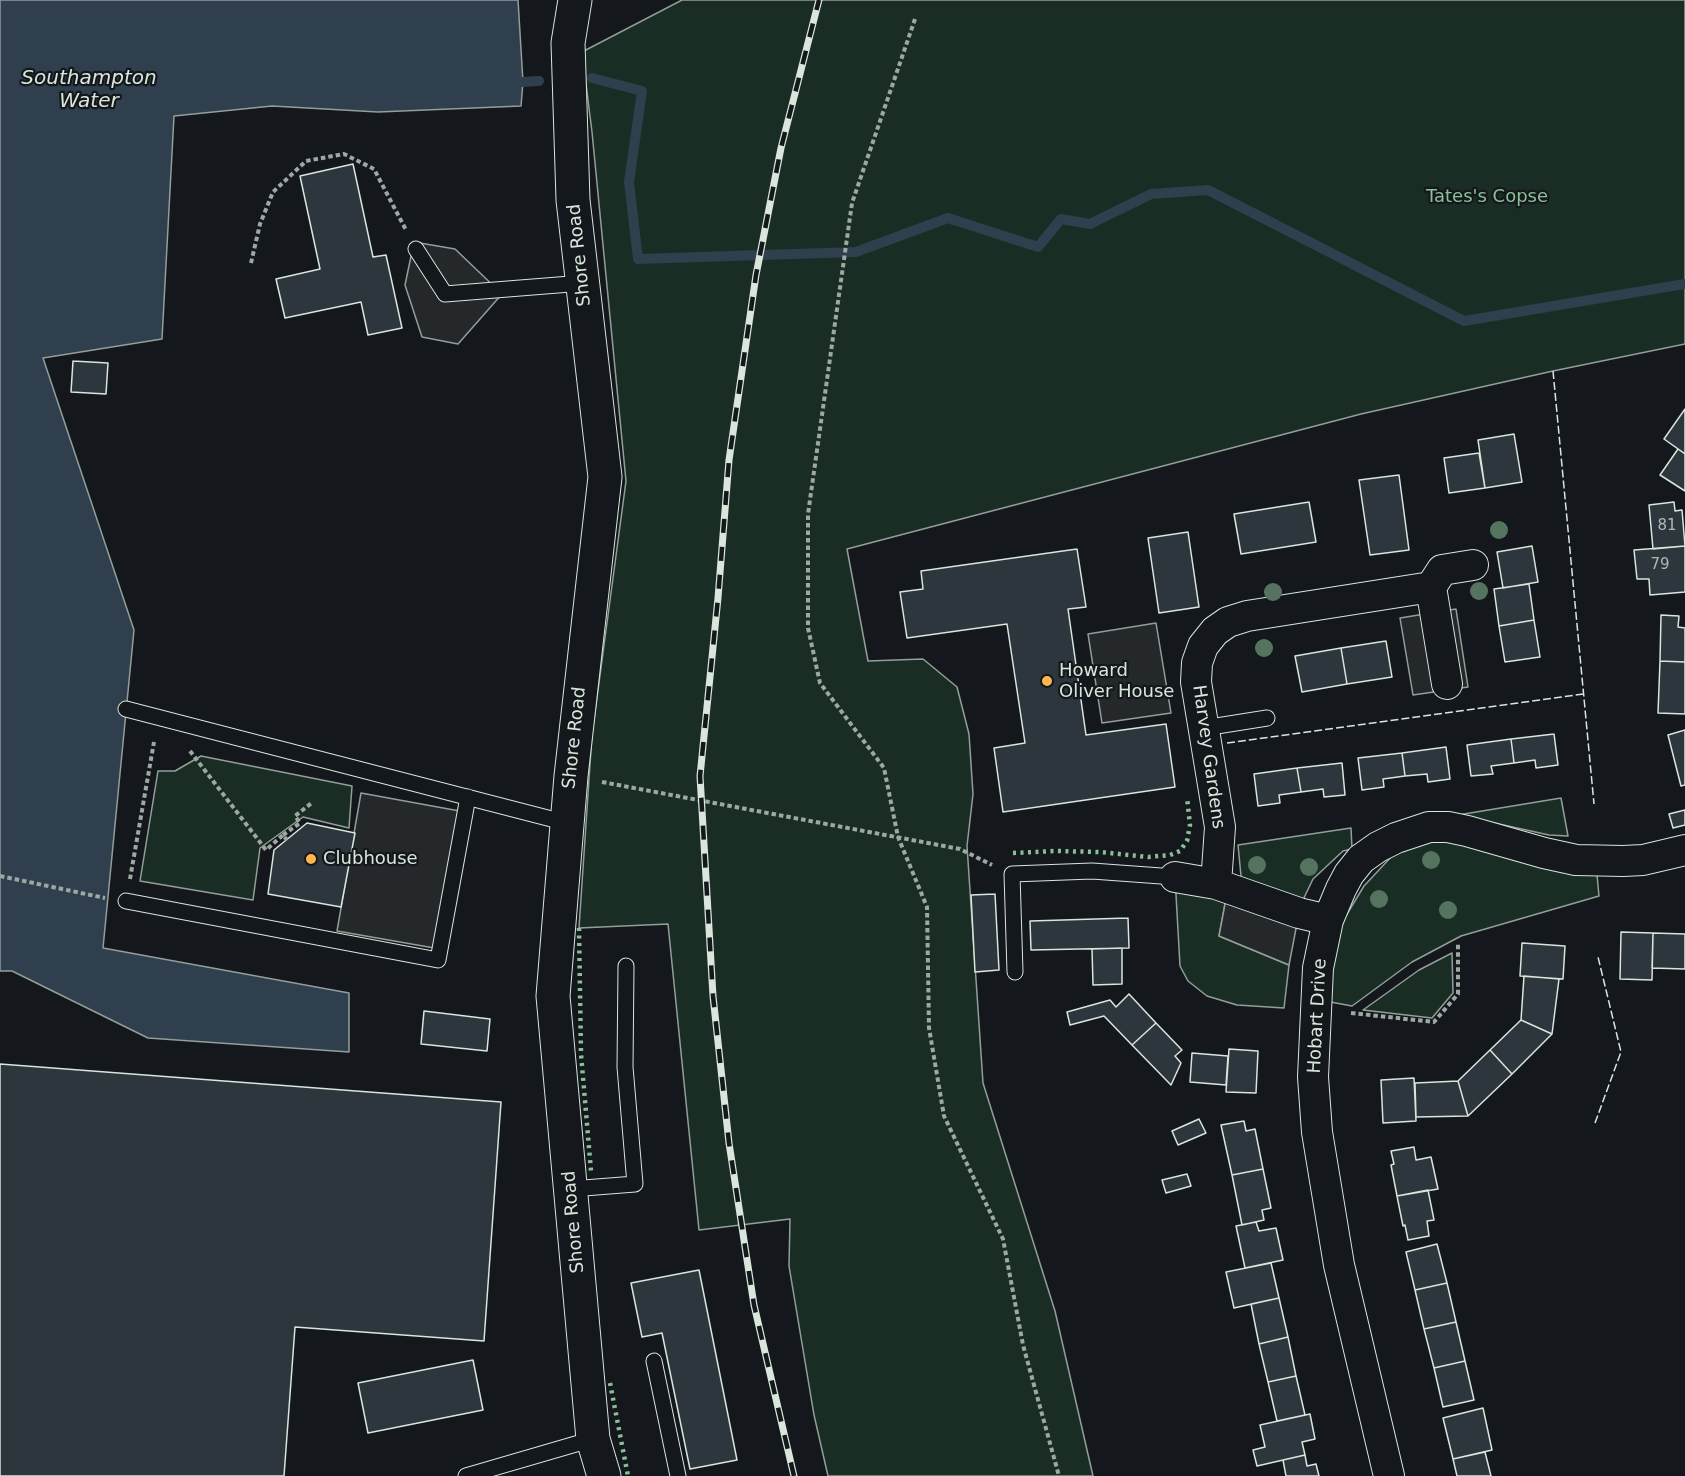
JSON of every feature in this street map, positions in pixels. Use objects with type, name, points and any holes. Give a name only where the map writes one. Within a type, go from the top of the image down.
[{"type":"street","name":"Shore Road","points":[[575,0],[568,43],[573,200],[605,477],[571,776],[553,996],[593,1439],[604,1476]]},
{"type":"street","points":[[1447,684],[1431,587],[1442,570],[1473,565]]},
{"type":"street","name":"Harvey Gardens","points":[[1216,884],[1220,827],[1197,682],[1197,663],[1203,646],[1215,631],[1228,622],[1248,616],[1431,587]]},
{"type":"street","name":"Hobart Drive","points":[[1389,1476],[1339,1265],[1317,1132],[1313,1077],[1318,968],[1328,920],[1349,874],[1361,859],[1378,847],[1395,838],[1429,827],[1448,827],[1467,831],[1576,860],[1643,860],[1685,850]]},
{"type":"street","points":[[1174,877],[1216,884],[1299,913],[1328,920]]},
{"type":"lane","points":[[416,249],[445,294],[583,283]]},
{"type":"lane","points":[[126,709],[567,823]]},
{"type":"lane","points":[[1204,728],[1267,718]]},
{"type":"lane","points":[[126,901],[438,960],[468,797]]},
{"type":"lane","points":[[1015,972],[1012,874],[1092,870],[1174,877]]},
{"type":"lane","points":[[571,1189],[635,1184],[625,1067],[626,966]]},
{"type":"lane","points":[[654,1361],[678,1476]]},
{"type":"lane","points":[[466,1476],[593,1439]]},
{"type":"path","points":[[915,19],[852,203],[808,514],[808,628],[820,683],[884,768],[898,837],[927,907],[929,1028],[945,1116],[1003,1239],[1023,1345],[1059,1476]]},
{"type":"path","points":[[251,263],[260,224],[273,192],[306,161],[344,154],[374,169],[416,249]]},
{"type":"path","points":[[162,718],[266,850],[285,838],[300,823],[295,816],[313,802]]},
{"type":"path","points":[[0,876],[126,901],[162,718]]},
{"type":"path","points":[[571,776],[960,849],[1012,874]]},
{"type":"path","points":[[1351,1013],[1434,1023],[1458,994],[1458,944]]},
{"type":"green space","name":"Tates's Copse","points":[[682,0],[1685,0],[1685,344],[1361,414],[847,549],[868,661],[923,659],[957,687],[969,734],[973,794],[967,846],[983,1083],[1055,1311],[1093,1476],[828,1476],[814,1415],[789,1266],[790,1219],[699,1230],[668,924],[579,928],[592,735],[626,481],[582,52]]},
{"type":"green space","points":[[201,756],[352,786],[349,828],[303,817],[260,848],[253,900],[140,881],[158,771],[175,771]]},
{"type":"green space","points":[[1561,798],[1568,836],[1549,835],[1458,815]]},
{"type":"green space","points":[[1351,828],[1352,849],[1343,851],[1313,879],[1302,902],[1246,885],[1241,876],[1238,845]]},
{"type":"green space","points":[[1453,841],[1597,875],[1599,896],[1461,936],[1412,962],[1352,1006],[1325,1001],[1337,938],[1344,919],[1364,886],[1392,856],[1409,846],[1424,842]]},
{"type":"green space","points":[[1175,877],[1228,888],[1219,936],[1289,965],[1284,1008],[1237,1005],[1207,996],[1188,981],[1180,966]]},
{"type":"green space","points":[[1452,953],[1453,993],[1432,1018],[1363,1010],[1419,970]]},
{"type":"shaded area","points":[[414,242],[455,249],[502,294],[458,344],[422,337],[405,285]]},
{"type":"shaded area","points":[[1456,609],[1468,687],[1413,695],[1400,618]]},
{"type":"shaded area","points":[[1156,623],[1171,713],[1102,723],[1088,634]]},
{"type":"shaded area","points":[[361,793],[465,812],[440,949],[337,931]]},
{"type":"shaded area","points":[[1228,888],[1299,913],[1289,965],[1219,936]]},
{"type":"water","name":"Southampton Water","points":[[0,0],[518,0],[523,82],[521,106],[378,112],[272,106],[174,116],[162,339],[43,358],[134,630],[103,948],[349,993],[349,1052],[148,1038],[12,971],[0,971]]},
{"type":"building","points":[[353,164],[373,257],[386,255],[402,328],[368,335],[361,302],[285,318],[276,279],[320,269],[300,176]]},
{"type":"building","points":[[73,361],[108,363],[106,394],[71,392]]},
{"type":"building","points":[[1685,409],[1685,454],[1664,439]]},
{"type":"building","points":[[1514,434],[1522,482],[1485,488],[1478,440]]},
{"type":"building","points":[[1678,449],[1685,454],[1685,491],[1660,475]]},
{"type":"building","points":[[1479,453],[1485,488],[1449,493],[1444,458]]},
{"type":"building","points":[[1399,475],[1409,550],[1370,555],[1359,480]]},
{"type":"building","points":[[1309,502],[1316,542],[1241,554],[1234,514]]},
{"type":"building","points":[[1674,502],[1675,511],[1682,510],[1685,546],[1653,549],[1649,505]]},
{"type":"building","points":[[1188,532],[1199,607],[1159,613],[1148,538]]},
{"type":"building","points":[[1532,546],[1538,582],[1503,588],[1497,552]]},
{"type":"building","points":[[1685,546],[1685,592],[1650,595],[1649,579],[1637,579],[1634,550]]},
{"type":"building","name":"Howard Oliver House","points":[[1077,549],[1086,607],[1068,609],[1086,735],[1166,724],[1175,787],[1003,812],[994,748],[1025,743],[1007,624],[907,638],[900,592],[923,589],[921,571]]},
{"type":"building","points":[[1529,584],[1534,620],[1499,626],[1494,589]]},
{"type":"building","points":[[1661,615],[1679,616],[1678,627],[1685,628],[1685,662],[1660,661]]},
{"type":"building","points":[[1534,620],[1540,657],[1505,662],[1499,626]]},
{"type":"building","points":[[1386,641],[1392,677],[1347,684],[1341,648]]},
{"type":"building","points":[[1341,648],[1347,684],[1302,692],[1295,656]]},
{"type":"building","points":[[1660,661],[1685,662],[1685,714],[1658,713]]},
{"type":"building","points":[[1685,730],[1685,785],[1681,786],[1668,735]]},
{"type":"building","points":[[1554,734],[1558,765],[1536,768],[1535,760],[1514,763],[1511,739]]},
{"type":"building","points":[[1511,739],[1514,763],[1491,766],[1493,774],[1471,776],[1467,745]]},
{"type":"building","points":[[1446,747],[1450,779],[1428,782],[1427,774],[1405,776],[1402,753]]},
{"type":"building","points":[[1402,753],[1405,776],[1383,779],[1384,787],[1362,790],[1358,758]]},
{"type":"building","points":[[1342,763],[1345,795],[1324,797],[1323,789],[1301,792],[1297,768]]},
{"type":"building","points":[[1297,768],[1301,792],[1279,795],[1280,803],[1258,806],[1254,774]]},
{"type":"building","points":[[1685,810],[1685,825],[1673,828],[1669,814]]},
{"type":"building","name":"Clubhouse","points":[[307,823],[355,833],[341,907],[268,894],[274,850]]},
{"type":"building","points":[[995,894],[999,970],[975,972],[971,895]]},
{"type":"building","points":[[1128,918],[1129,948],[1031,950],[1030,921]]},
{"type":"building","points":[[1621,932],[1653,933],[1652,980],[1620,979]]},
{"type":"building","points":[[1653,933],[1685,934],[1685,969],[1652,968]]},
{"type":"building","points":[[1522,943],[1565,946],[1563,979],[1520,976]]},
{"type":"building","points":[[1122,948],[1122,984],[1093,985],[1092,949]]},
{"type":"building","points":[[1524,976],[1559,979],[1552,1034],[1521,1020]]},
{"type":"building","points":[[1129,994],[1156,1023],[1132,1045],[1104,1016],[1070,1025],[1067,1012],[1110,1000],[1116,1007]]},
{"type":"building","points":[[424,1011],[490,1019],[487,1051],[421,1044]]},
{"type":"building","points":[[1521,1020],[1552,1034],[1512,1074],[1490,1050]]},
{"type":"building","points":[[1156,1023],[1182,1050],[1175,1056],[1181,1063],[1171,1085],[1132,1045]]},
{"type":"building","points":[[1229,1049],[1258,1051],[1256,1093],[1226,1092]]},
{"type":"building","points":[[1490,1050],[1512,1074],[1468,1116],[1458,1081]]},
{"type":"building","points":[[1192,1053],[1228,1056],[1226,1085],[1190,1082]]},
{"type":"building","points":[[0,1064],[501,1102],[484,1341],[295,1327],[284,1476],[0,1476]]},
{"type":"building","points":[[1414,1078],[1416,1121],[1383,1123],[1381,1080]]},
{"type":"building","points":[[1458,1081],[1468,1116],[1416,1117],[1415,1083]]},
{"type":"building","points":[[1199,1119],[1206,1133],[1178,1145],[1172,1131]]},
{"type":"building","points":[[1244,1121],[1246,1131],[1255,1129],[1263,1169],[1232,1175],[1221,1125]]},
{"type":"building","points":[[1414,1147],[1416,1160],[1431,1157],[1438,1189],[1397,1196],[1391,1165],[1394,1164],[1391,1151]]},
{"type":"building","points":[[1263,1169],[1271,1208],[1262,1210],[1264,1220],[1242,1225],[1232,1175]]},
{"type":"building","points":[[1187,1174],[1191,1186],[1166,1193],[1162,1180]]},
{"type":"building","points":[[1428,1190],[1434,1220],[1427,1221],[1429,1236],[1408,1240],[1397,1196]]},
{"type":"building","points":[[1256,1222],[1259,1231],[1276,1228],[1283,1260],[1245,1268],[1236,1226]]},
{"type":"building","points":[[1437,1244],[1447,1283],[1415,1290],[1406,1252]]},
{"type":"building","points":[[1271,1263],[1279,1298],[1234,1308],[1226,1272]]},
{"type":"building","points":[[699,1270],[737,1460],[690,1469],[662,1333],[642,1337],[631,1283]]},
{"type":"building","points":[[1447,1283],[1456,1322],[1424,1329],[1415,1290]]},
{"type":"building","points":[[1279,1298],[1288,1337],[1259,1344],[1251,1304]]},
{"type":"building","points":[[1456,1322],[1465,1361],[1434,1368],[1424,1329]]},
{"type":"building","points":[[1288,1337],[1296,1376],[1268,1382],[1259,1344]]},
{"type":"building","points":[[473,1360],[483,1410],[368,1433],[358,1383]]},
{"type":"building","points":[[1465,1361],[1474,1400],[1443,1407],[1434,1368]]},
{"type":"building","points":[[1296,1376],[1305,1415],[1277,1421],[1268,1382]]},
{"type":"building","points":[[1483,1408],[1492,1450],[1453,1459],[1443,1418]]},
{"type":"building","points":[[1310,1414],[1315,1439],[1302,1442],[1305,1455],[1257,1466],[1253,1450],[1265,1447],[1260,1425]]},
{"type":"building","points":[[1485,1452],[1491,1476],[1457,1476],[1453,1459]]},
{"type":"building","points":[[1305,1455],[1307,1466],[1316,1464],[1319,1476],[1286,1476],[1283,1460]]},
{"type":"waterway","points":[[592,78],[642,91],[629,182],[638,259],[856,252],[948,218],[1038,247],[1061,219],[1090,224],[1151,194],[1208,190],[1464,321],[1685,284]]},
{"type":"waterway","points":[[523,82],[539,81]]},
{"type":"railway","points":[[794,1476],[754,1305],[729,1143],[713,996],[700,776],[729,460],[756,275],[781,148],[819,0]]},
{"type":"hedge","points":[[1013,853],[1056,851],[1100,852],[1148,857],[1170,855],[1180,851],[1187,841],[1190,825],[1187,797]]},
{"type":"hedge","points":[[579,928],[581,1054],[591,1171]]},
{"type":"hedge","points":[[610,1383],[628,1476]]},
{"type":"fence","points":[[1553,371],[1594,804]]},
{"type":"fence","points":[[1227,743],[1583,694]]},
{"type":"fence","points":[[1595,1123],[1621,1052],[1598,957]]},
{"type":"place","name":"Howard Oliver House","points":[[1047,681]]},
{"type":"place","name":"Clubhouse","points":[[311,859]]}]
